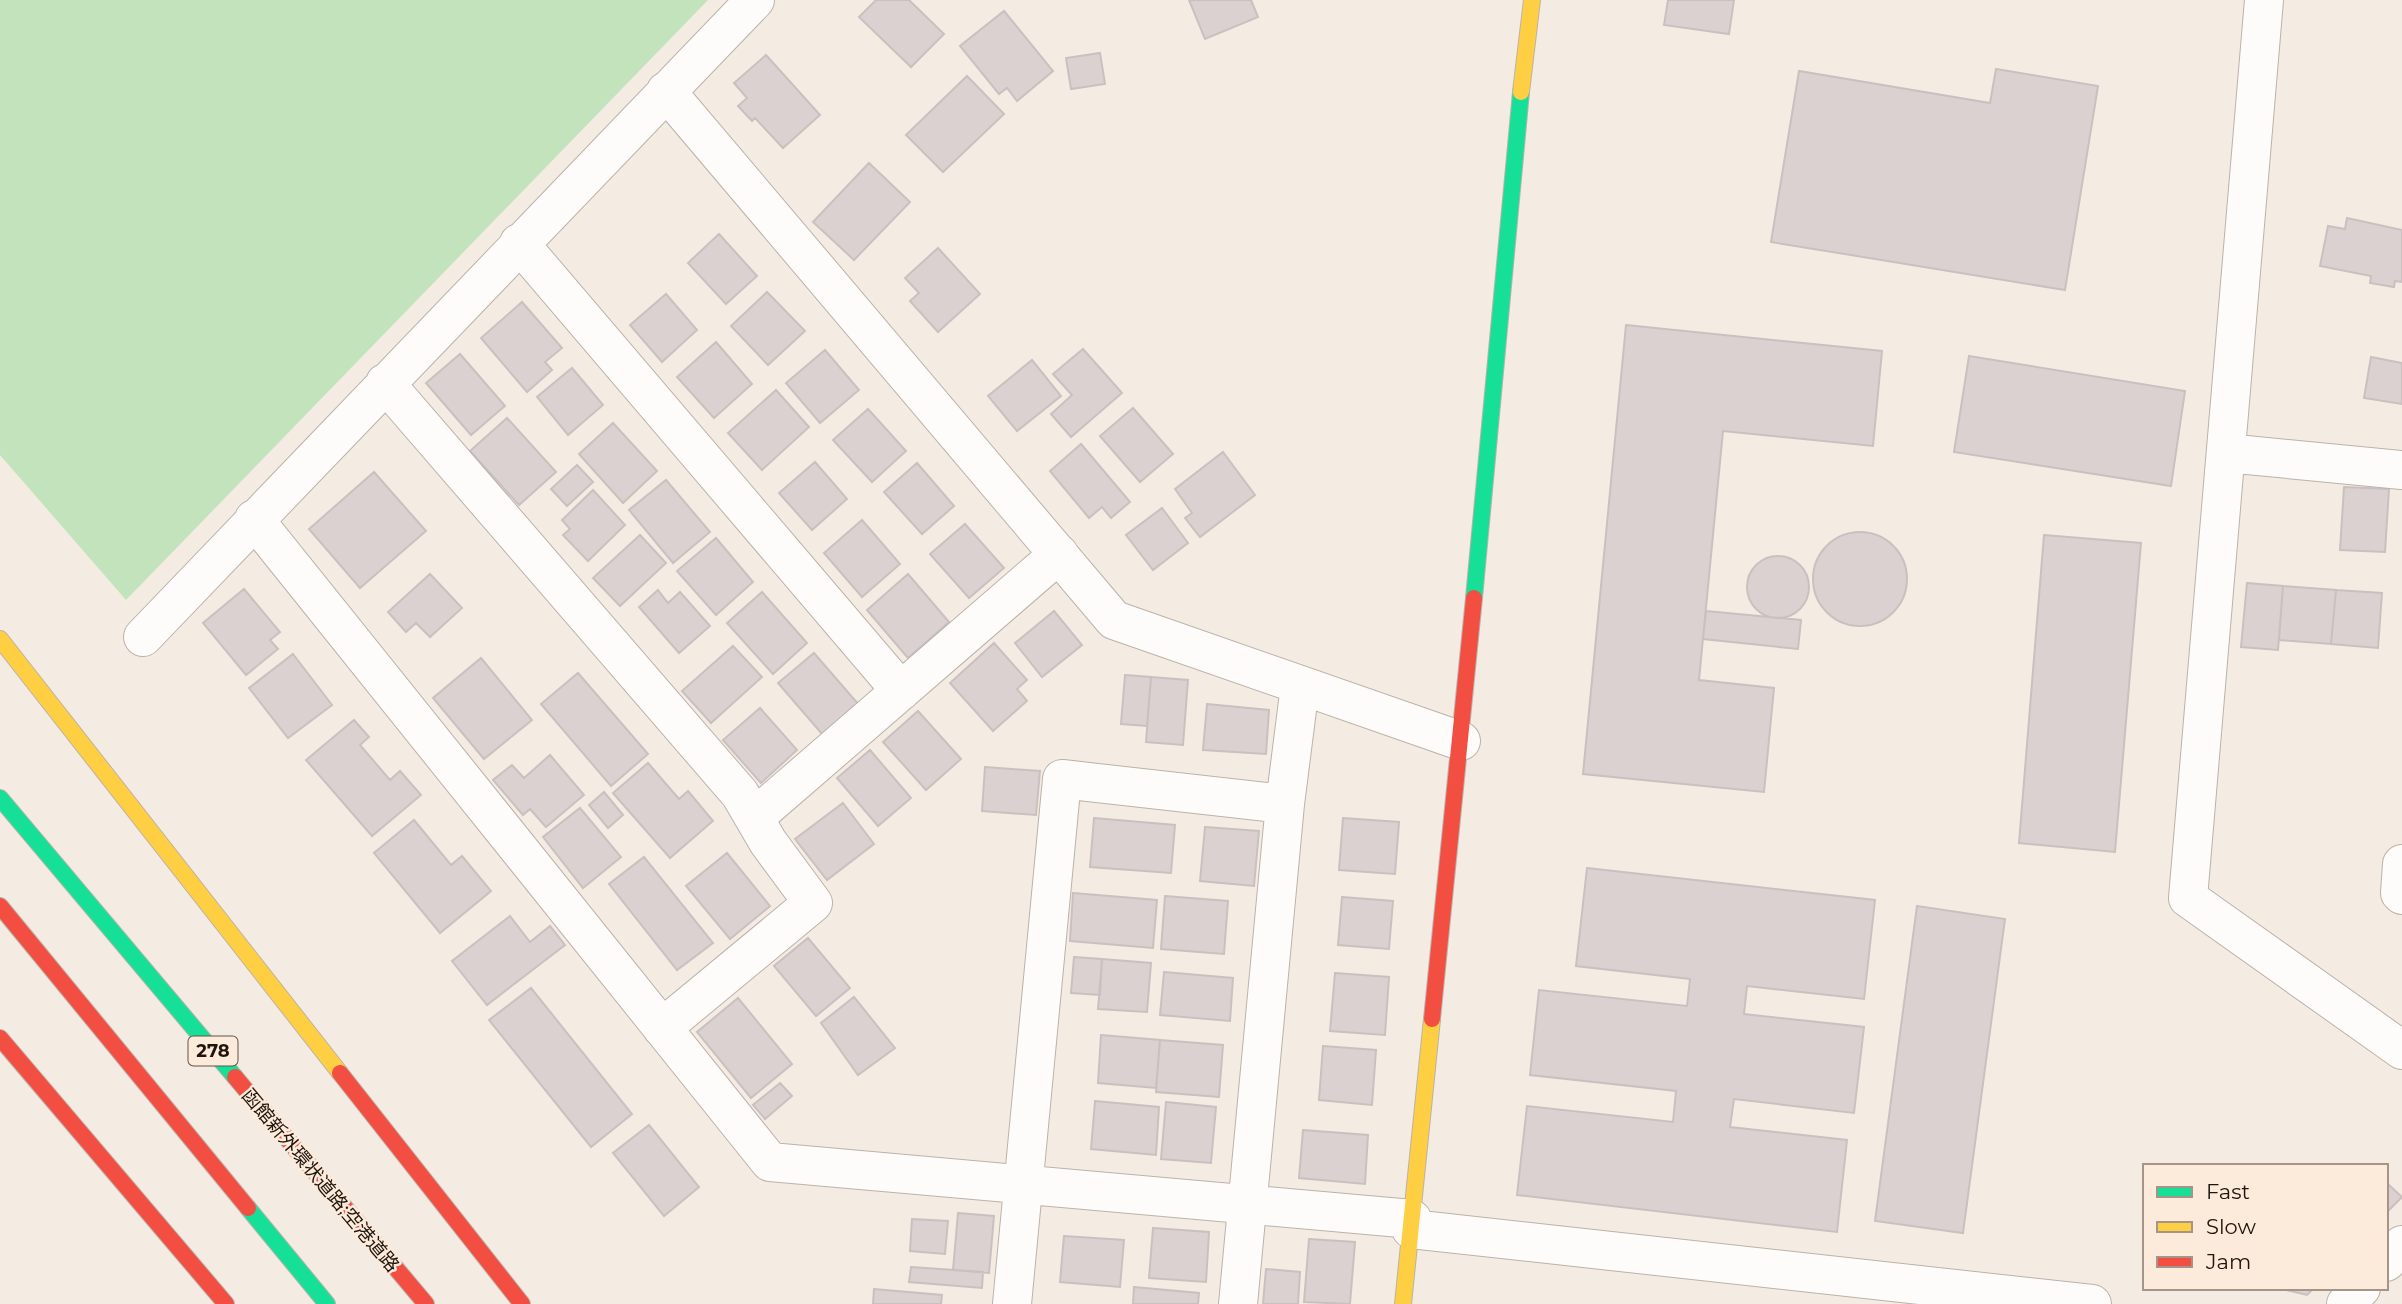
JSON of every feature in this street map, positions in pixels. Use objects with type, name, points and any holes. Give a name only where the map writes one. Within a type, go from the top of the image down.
[{"type":"main road","points":[[1403,1304],[1461,741],[1517,122],[1532,0]]},
{"type":"main road","points":[[0,639],[522,1304]]},
{"type":"main road","name":"函館新外環状道路;空港道路","points":[[0,798],[426,1304]]},
{"type":"main road","points":[[0,906],[327,1304]]},
{"type":"main road","points":[[0,1038],[226,1304]]},
{"type":"street","points":[[142,637],[755,0]]},
{"type":"street","points":[[2264,0],[2188,898],[2402,1050]]},
{"type":"street","points":[[666,91],[1114,620],[1461,741]]},
{"type":"street","points":[[519,243],[901,691]]},
{"type":"street","points":[[385,383],[740,794],[768,842],[813,903],[662,1028]]},
{"type":"street","points":[[2226,453],[2402,470]]},
{"type":"street","points":[[254,519],[769,1162],[1248,1205],[2092,1304]]},
{"type":"street","points":[[755,817],[1059,554]]},
{"type":"street","points":[[1238,1304],[1285,804],[1300,686]]},
{"type":"street","points":[[1012,1304],[1062,779],[1285,804]]},
{"type":"street","points":[[2402,864],[2402,895]]},
{"type":"street","points":[[2388,1260],[2402,1245]]},
{"type":"street","points":[[2346,1304],[2359,1290]]},
{"type":"green space","points":[[0,0],[708,0],[126,600],[0,455]]},
{"type":"building","points":[[876,0],[909,0],[944,34],[911,67],[859,17]]},
{"type":"building","points":[[1189,0],[1251,0],[1258,17],[1205,39]]},
{"type":"building","points":[[1668,0],[1734,0],[1729,34],[1664,25]]},
{"type":"building","points":[[1004,11],[1053,71],[1017,101],[1007,88],[999,94],[960,46]]},
{"type":"building","points":[[1100,53],[1105,84],[1071,89],[1066,58]]},
{"type":"building","points":[[766,55],[820,115],[783,148],[755,118],[752,121],[738,106],[747,98],[734,83]]},
{"type":"building","points":[[1996,69],[2098,86],[2065,290],[1771,242],[1799,71],[1990,103]]},
{"type":"building","points":[[967,76],[1004,114],[943,172],[906,135]]},
{"type":"building","points":[[869,163],[910,202],[854,260],[813,222]]},
{"type":"building","points":[[2347,218],[2402,230],[2402,282],[2395,281],[2394,287],[2370,283],[2371,276],[2320,266],[2328,226],[2345,229]]},
{"type":"building","points":[[719,234],[757,276],[726,304],[688,263]]},
{"type":"building","points":[[938,248],[980,294],[938,332],[910,301],[919,293],[905,278]]},
{"type":"building","points":[[767,292],[805,331],[768,365],[731,326]]},
{"type":"building","points":[[666,294],[697,330],[662,362],[630,325]]},
{"type":"building","points":[[522,302],[562,348],[545,362],[552,370],[527,392],[481,338]]},
{"type":"building","points":[[1626,325],[1882,351],[1873,446],[1723,431],[1699,680],[1774,688],[1764,792],[1583,774]]},
{"type":"building","points":[[716,342],[752,384],[714,418],[677,377]]},
{"type":"building","points":[[1083,349],[1122,393],[1071,437],[1051,414],[1072,395],[1053,374]]},
{"type":"building","points":[[825,350],[859,390],[820,423],[786,383]]},
{"type":"building","points":[[460,354],[505,406],[471,435],[426,383]]},
{"type":"building","points":[[1969,356],[2185,391],[2171,486],[1954,452]]},
{"type":"building","points":[[2371,357],[2402,363],[2402,404],[2364,398]]},
{"type":"building","points":[[1032,360],[1061,396],[1017,431],[988,396]]},
{"type":"building","points":[[572,368],[603,405],[568,435],[537,397]]},
{"type":"building","points":[[776,390],[809,427],[762,470],[728,433]]},
{"type":"building","points":[[1133,408],[1173,454],[1140,482],[1100,436]]},
{"type":"building","points":[[868,409],[906,451],[872,482],[833,440]]},
{"type":"building","points":[[507,418],[556,472],[519,505],[470,451]]},
{"type":"building","points":[[613,423],[657,471],[623,503],[579,454]]},
{"type":"building","points":[[1081,444],[1130,502],[1111,518],[1102,507],[1089,518],[1050,471]]},
{"type":"building","points":[[1223,452],[1255,495],[1200,537],[1185,518],[1192,513],[1175,489]]},
{"type":"building","points":[[815,462],[847,499],[812,530],[779,493]]},
{"type":"building","points":[[917,463],[954,506],[922,534],[884,492]]},
{"type":"building","points":[[577,465],[593,482],[567,506],[551,489]]},
{"type":"building","points":[[374,472],[426,531],[360,588],[309,529]]},
{"type":"building","points":[[666,480],[710,532],[673,563],[629,510]]},
{"type":"building","points":[[2344,487],[2389,489],[2385,552],[2340,550]]},
{"type":"building","points":[[593,490],[625,525],[588,561],[563,535],[570,529],[562,520]]},
{"type":"building","points":[[1162,508],[1188,543],[1153,570],[1126,535]]},
{"type":"building","points":[[862,520],[900,564],[862,597],[824,553]]},
{"type":"building","points":[[965,524],[1004,568],[969,598],[930,554]]},
{"type":"building","points":[[1860,532],[1878,536],[1893,546],[1903,561],[1907,579],[1903,597],[1893,612],[1878,622],[1860,626],[1842,622],[1827,612],[1817,597],[1813,579],[1817,561],[1827,546],[1842,536]]},
{"type":"building","points":[[640,535],[666,563],[620,606],[593,578]]},
{"type":"building","points":[[2044,535],[2141,543],[2115,852],[2019,843]]},
{"type":"building","points":[[716,538],[753,582],[716,615],[677,571]]},
{"type":"building","points":[[1778,556],[1800,565],[1809,587],[1800,609],[1778,618],[1756,609],[1747,587],[1756,565]]},
{"type":"building","points":[[430,574],[462,608],[430,637],[416,623],[406,632],[388,612]]},
{"type":"building","points":[[908,574],[949,622],[908,658],[867,610]]},
{"type":"building","points":[[2247,583],[2283,586],[2278,650],[2241,647]]},
{"type":"building","points":[[2283,586],[2336,590],[2331,644],[2279,640]]},
{"type":"building","points":[[244,589],[280,632],[270,640],[278,649],[246,675],[203,623]]},
{"type":"building","points":[[658,590],[668,603],[680,592],[710,626],[679,653],[639,607]]},
{"type":"building","points":[[2336,590],[2382,593],[2378,648],[2331,644]]},
{"type":"building","points":[[762,592],[807,643],[773,674],[727,623]]},
{"type":"building","points":[[1054,611],[1082,645],[1042,677],[1015,643]]},
{"type":"building","points":[[1706,611],[1801,620],[1798,649],[1703,639]]},
{"type":"building","points":[[994,643],[1027,680],[1017,689],[1027,701],[993,731],[950,683]]},
{"type":"building","points":[[733,646],[762,677],[711,723],[682,691]]},
{"type":"building","points":[[814,653],[859,705],[823,735],[778,683]]},
{"type":"building","points":[[293,654],[332,705],[288,738],[249,688]]},
{"type":"building","points":[[481,658],[532,720],[484,759],[433,698]]},
{"type":"building","points":[[578,673],[648,754],[611,786],[541,704]]},
{"type":"building","points":[[1125,675],[1151,677],[1147,726],[1121,724]]},
{"type":"building","points":[[1151,677],[1188,680],[1183,745],[1146,742]]},
{"type":"building","points":[[1207,704],[1269,710],[1266,754],[1203,750]]},
{"type":"building","points":[[760,708],[797,750],[761,783],[723,740]]},
{"type":"building","points":[[918,711],[961,759],[926,790],[883,742]]},
{"type":"building","points":[[354,720],[369,737],[360,745],[390,780],[400,771],[421,795],[372,836],[306,760]]},
{"type":"building","points":[[870,750],[911,798],[878,826],[837,778]]},
{"type":"building","points":[[550,755],[584,795],[546,827],[530,809],[523,815],[493,780],[512,765],[524,778]]},
{"type":"building","points":[[648,763],[679,799],[688,791],[713,821],[670,858],[613,793]]},
{"type":"building","points":[[985,767],[1040,771],[1036,815],[982,811]]},
{"type":"building","points":[[604,792],[623,815],[608,828],[589,805]]},
{"type":"building","points":[[843,803],[874,844],[827,880],[795,839]]},
{"type":"building","points":[[580,808],[621,857],[583,888],[543,837]]},
{"type":"building","points":[[1094,818],[1175,825],[1171,873],[1090,867]]},
{"type":"building","points":[[1343,818],[1399,822],[1395,874],[1339,870]]},
{"type":"building","points":[[414,820],[451,865],[462,856],[491,891],[440,933],[374,853]]},
{"type":"building","points":[[1205,827],[1259,831],[1254,886],[1200,881]]},
{"type":"building","points":[[727,853],[770,906],[730,939],[686,886]]},
{"type":"building","points":[[644,857],[713,943],[677,970],[609,884]]},
{"type":"building","points":[[1587,868],[1875,900],[1864,999],[1747,986],[1744,1014],[1864,1027],[1854,1113],[1734,1099],[1730,1127],[1847,1140],[1837,1232],[1517,1195],[1527,1106],[1673,1122],[1676,1091],[1530,1075],[1539,990],[1687,1006],[1690,979],[1576,966]]},
{"type":"building","points":[[1073,893],[1157,900],[1153,948],[1070,941]]},
{"type":"building","points":[[1165,896],[1228,901],[1224,954],[1161,949]]},
{"type":"building","points":[[1342,897],[1393,901],[1389,949],[1338,945]]},
{"type":"building","points":[[1917,906],[2005,919],[1963,1233],[1875,1221]]},
{"type":"building","points":[[510,916],[530,942],[550,926],[565,945],[487,1005],[452,961]]},
{"type":"building","points":[[808,938],[850,988],[816,1016],[774,966]]},
{"type":"building","points":[[1074,957],[1102,959],[1100,995],[1071,993]]},
{"type":"building","points":[[1102,959],[1151,963],[1147,1012],[1098,1009]]},
{"type":"building","points":[[1164,972],[1233,978],[1230,1021],[1160,1015]]},
{"type":"building","points":[[1335,973],[1389,977],[1385,1035],[1330,1031]]},
{"type":"building","points":[[531,988],[632,1114],[591,1147],[489,1020]]},
{"type":"building","points":[[854,997],[895,1048],[858,1075],[821,1023]]},
{"type":"building","points":[[738,998],[792,1064],[751,1098],[697,1032]]},
{"type":"building","points":[[1101,1035],[1160,1040],[1156,1088],[1098,1083]]},
{"type":"building","points":[[1160,1040],[1223,1045],[1219,1097],[1156,1092]]},
{"type":"building","points":[[1323,1046],[1376,1050],[1372,1105],[1319,1100]]},
{"type":"building","points":[[780,1083],[792,1096],[765,1119],[753,1105]]},
{"type":"building","points":[[1095,1101],[1159,1107],[1156,1155],[1091,1149]]},
{"type":"building","points":[[1166,1102],[1216,1107],[1211,1163],[1161,1159]]},
{"type":"building","points":[[649,1125],[699,1187],[664,1216],[613,1153]]},
{"type":"building","points":[[1303,1130],[1368,1135],[1365,1184],[1299,1178]]},
{"type":"building","points":[[2388,1186],[2402,1197],[2388,1211]]},
{"type":"building","points":[[958,1213],[994,1216],[989,1273],[953,1270]]},
{"type":"building","points":[[912,1219],[948,1221],[945,1254],[910,1251]]},
{"type":"building","points":[[1153,1228],[1209,1232],[1206,1282],[1149,1278]]},
{"type":"building","points":[[1064,1236],[1124,1240],[1120,1287],[1060,1282]]},
{"type":"building","points":[[1309,1239],[1355,1242],[1350,1304],[1304,1302]]},
{"type":"building","points":[[911,1267],[983,1272],[982,1288],[909,1282]]},
{"type":"building","points":[[1266,1269],[1300,1272],[1298,1304],[1263,1304]]},
{"type":"building","points":[[1134,1287],[1199,1293],[1198,1304],[1133,1304]]},
{"type":"building","points":[[874,1289],[942,1295],[941,1304],[873,1304]]},
{"type":"building","points":[[2286,1290],[2312,1290],[2307,1295]]},
{"type":"traffic: fast","points":[[1474,598],[1521,92]]},
{"type":"traffic: fast","points":[[0,798],[235,1077]]},
{"type":"traffic: fast","points":[[248,1208],[327,1304]]},
{"type":"traffic: slow","points":[[1521,92],[1532,0]]},
{"type":"traffic: slow","points":[[0,639],[340,1073]]},
{"type":"traffic: slow","points":[[1403,1304],[1432,1019]]},
{"type":"traffic: jam","points":[[1432,1019],[1474,598]]},
{"type":"traffic: jam","points":[[0,906],[248,1208]]},
{"type":"traffic: jam","points":[[0,1038],[226,1304]]},
{"type":"traffic: jam","points":[[340,1073],[522,1304]]},
{"type":"traffic: jam","points":[[235,1077],[426,1304]]}]
